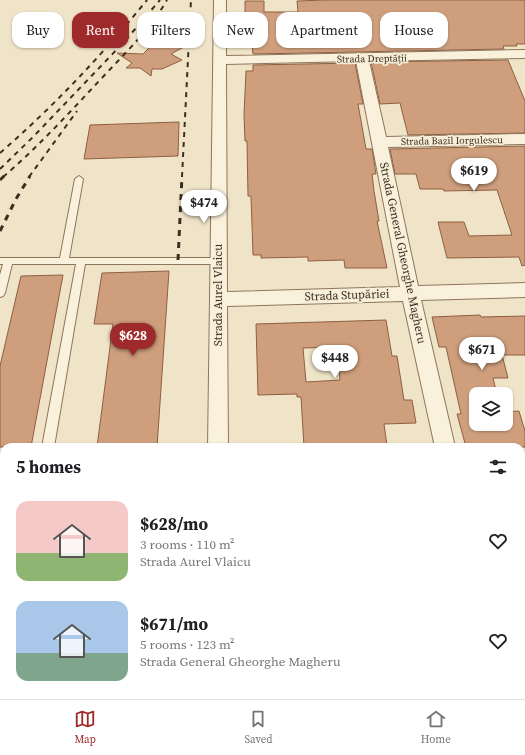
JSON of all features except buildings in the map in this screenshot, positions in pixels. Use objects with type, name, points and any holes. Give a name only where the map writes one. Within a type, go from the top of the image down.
[{"type":"street","name":"Strada Aurel Vlaicu","points":[[218,443],[220,0]]},
{"type":"street","name":"Strada Dreptății","points":[[219,60],[525,54]]},
{"type":"street","name":"Strada General Gheorghe Magheru","points":[[362,58],[444,443]]},
{"type":"street","name":"Strada Bazil Iorgulescu","points":[[380,142],[525,139]]},
{"type":"street","name":"Strada Stupăriei","points":[[218,299],[525,290]]},
{"type":"lane","points":[[64,262],[79,179]]},
{"type":"lane","points":[[0,293],[4,261],[218,261]]},
{"type":"lane","points":[[49,443],[81,262]]},
{"type":"railway","points":[[0,153],[77,80],[147,0]]},
{"type":"railway","points":[[0,169],[33,137],[124,42],[160,0]]},
{"type":"railway","points":[[3,177],[53,130],[127,51],[152,22],[167,0]]},
{"type":"railway","points":[[182,177],[191,0]]},
{"type":"railway","points":[[29,177],[77,111]]},
{"type":"railway","points":[[0,231],[16,199],[30,176]]},
{"type":"railway","points":[[178,260],[182,176]]},
{"type":"railway","points":[[0,180],[3,177]]}]
